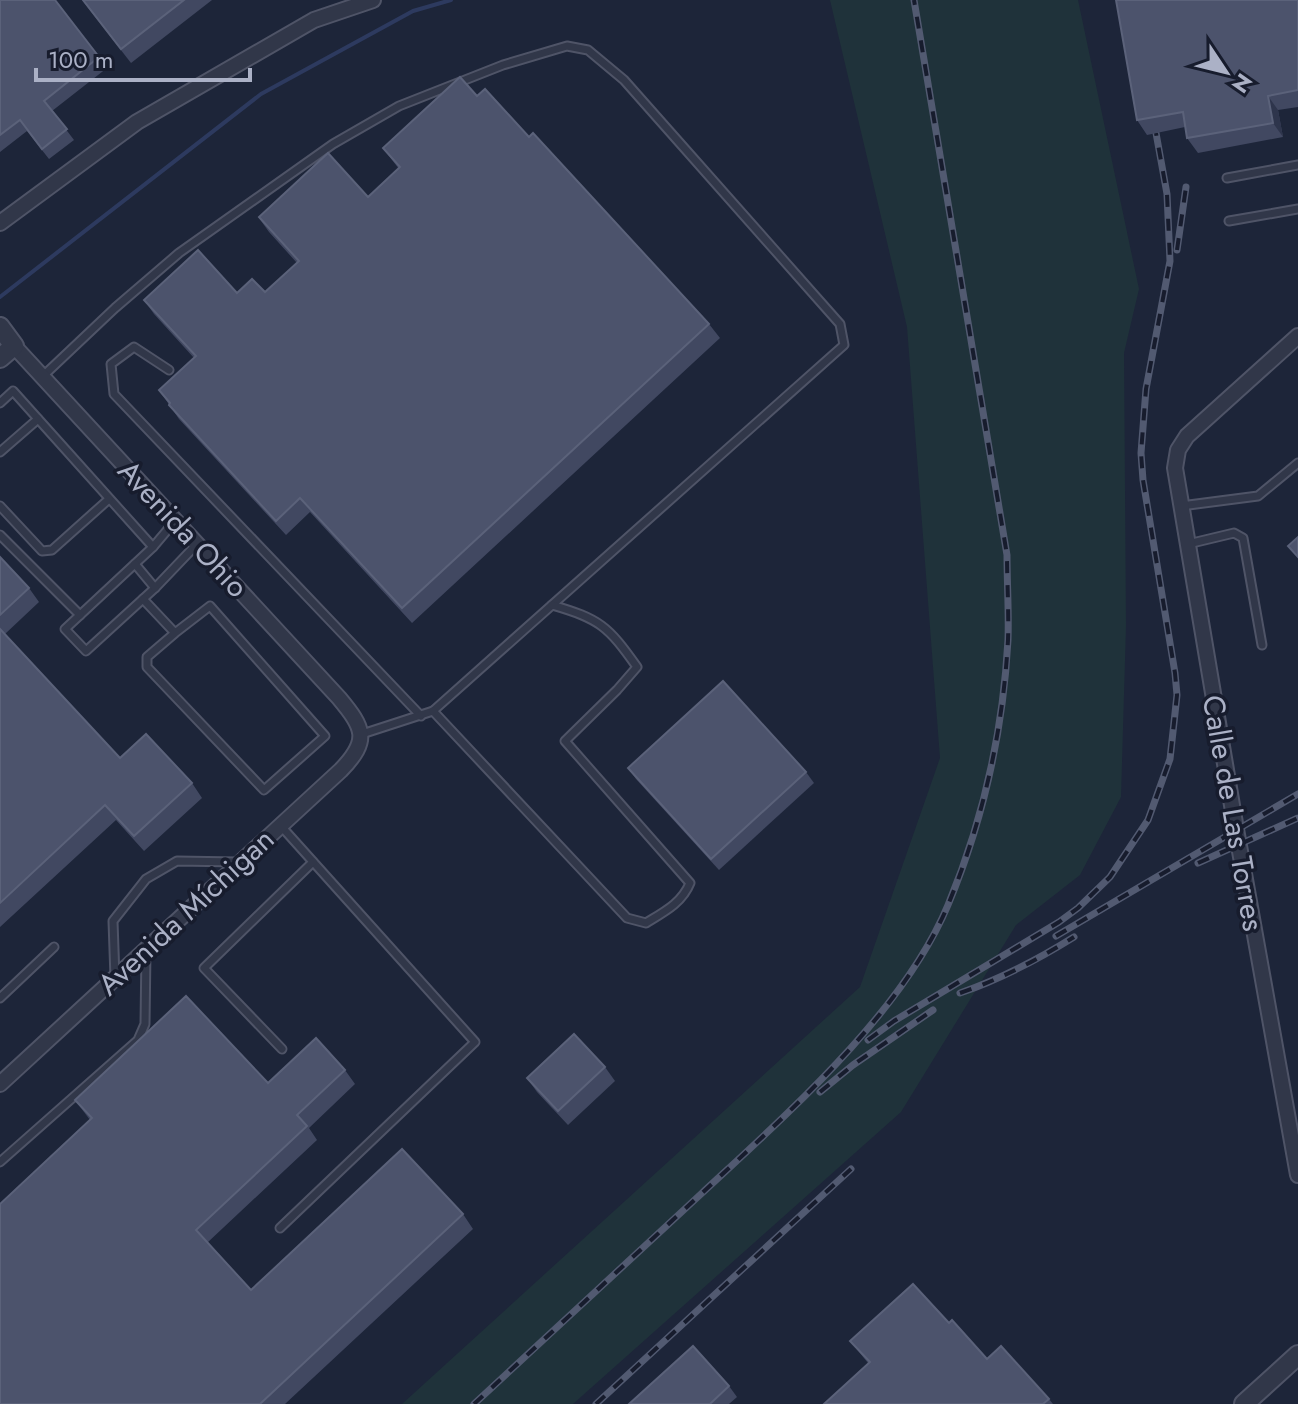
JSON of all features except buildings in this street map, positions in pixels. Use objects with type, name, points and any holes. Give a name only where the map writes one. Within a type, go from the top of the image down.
[{"type":"street","points":[[0,223],[150,114],[314,20],[373,0]]},
{"type":"street","name":"Calle de Las Torres","points":[[1298,336],[1187,436],[1178,450],[1175,468],[1298,1175]]},
{"type":"street","name":"Avenida Ohio","points":[[3,339],[339,698],[354,716],[362,734]]},
{"type":"street","name":"Avenida Míchigan","points":[[0,1084],[351,759],[362,734]]},
{"type":"street","points":[[1244,1404],[1298,1355]]},
{"type":"lane","points":[[41,377],[179,253],[269,188],[399,106],[503,65],[567,46],[588,50],[624,80],[840,324],[844,345],[433,711],[362,734]]},
{"type":"lane","points":[[1227,178],[1298,165]]},
{"type":"lane","points":[[1229,221],[1298,209]]},
{"type":"lane","points":[[169,370],[134,347],[111,364],[114,394],[421,716]]},
{"type":"lane","points":[[0,403],[13,391],[153,547]]},
{"type":"lane","points":[[0,452],[38,419]]},
{"type":"lane","points":[[1180,506],[1258,496],[1298,463]]},
{"type":"lane","points":[[0,506],[42,551],[52,550],[109,499]]},
{"type":"lane","points":[[175,521],[153,547],[65,629],[86,651],[155,588],[197,544]]},
{"type":"lane","points":[[1187,544],[1234,533],[1243,538],[1262,645]]},
{"type":"lane","points":[[0,535],[80,615]]},
{"type":"lane","points":[[135,564],[155,588]]},
{"type":"lane","points":[[143,599],[175,633]]},
{"type":"lane","points":[[433,711],[627,918],[646,923],[685,895],[690,883],[565,741],[637,667],[612,632],[583,614],[552,605]]},
{"type":"lane","points":[[210,606],[325,736],[264,790],[147,667],[147,657],[175,633],[210,606]]},
{"type":"lane","points":[[280,825],[475,1042],[280,1228]]},
{"type":"lane","points":[[115,978],[113,921],[146,879],[177,861],[240,862]]},
{"type":"lane","points":[[282,1049],[204,968],[313,862]]},
{"type":"lane","points":[[0,998],[54,947]]},
{"type":"lane","points":[[0,1162],[138,1040],[145,1024],[146,949]]},
{"type":"shaded area","points":[[830,0],[1078,0],[1139,289],[1124,353],[1126,626],[1121,797],[1080,875],[1016,925],[901,1112],[573,1404],[402,1404],[860,987],[940,758],[907,327]]},
{"type":"waterway","points":[[0,297],[261,94],[413,11],[451,0]]},
{"type":"railway","points":[[474,1404],[769,1131],[840,1060],[902,985],[928,945],[948,905],[971,841],[989,775],[1001,708],[1008,640],[1007,555],[914,0]]},
{"type":"railway","points":[[868,1040],[1078,908],[1110,877],[1148,820],[1170,759],[1177,695],[1175,673],[1141,453],[1146,389],[1170,261],[1167,194],[1156,133]]},
{"type":"railway","points":[[1177,250],[1186,187]]},
{"type":"railway","points":[[1056,936],[1298,794]]},
{"type":"railway","points":[[1198,863],[1298,818]]},
{"type":"railway","points":[[960,993],[990,982],[1074,937]]},
{"type":"railway","points":[[820,1092],[853,1065],[933,1010]]},
{"type":"railway","points":[[596,1404],[851,1169]]}]
